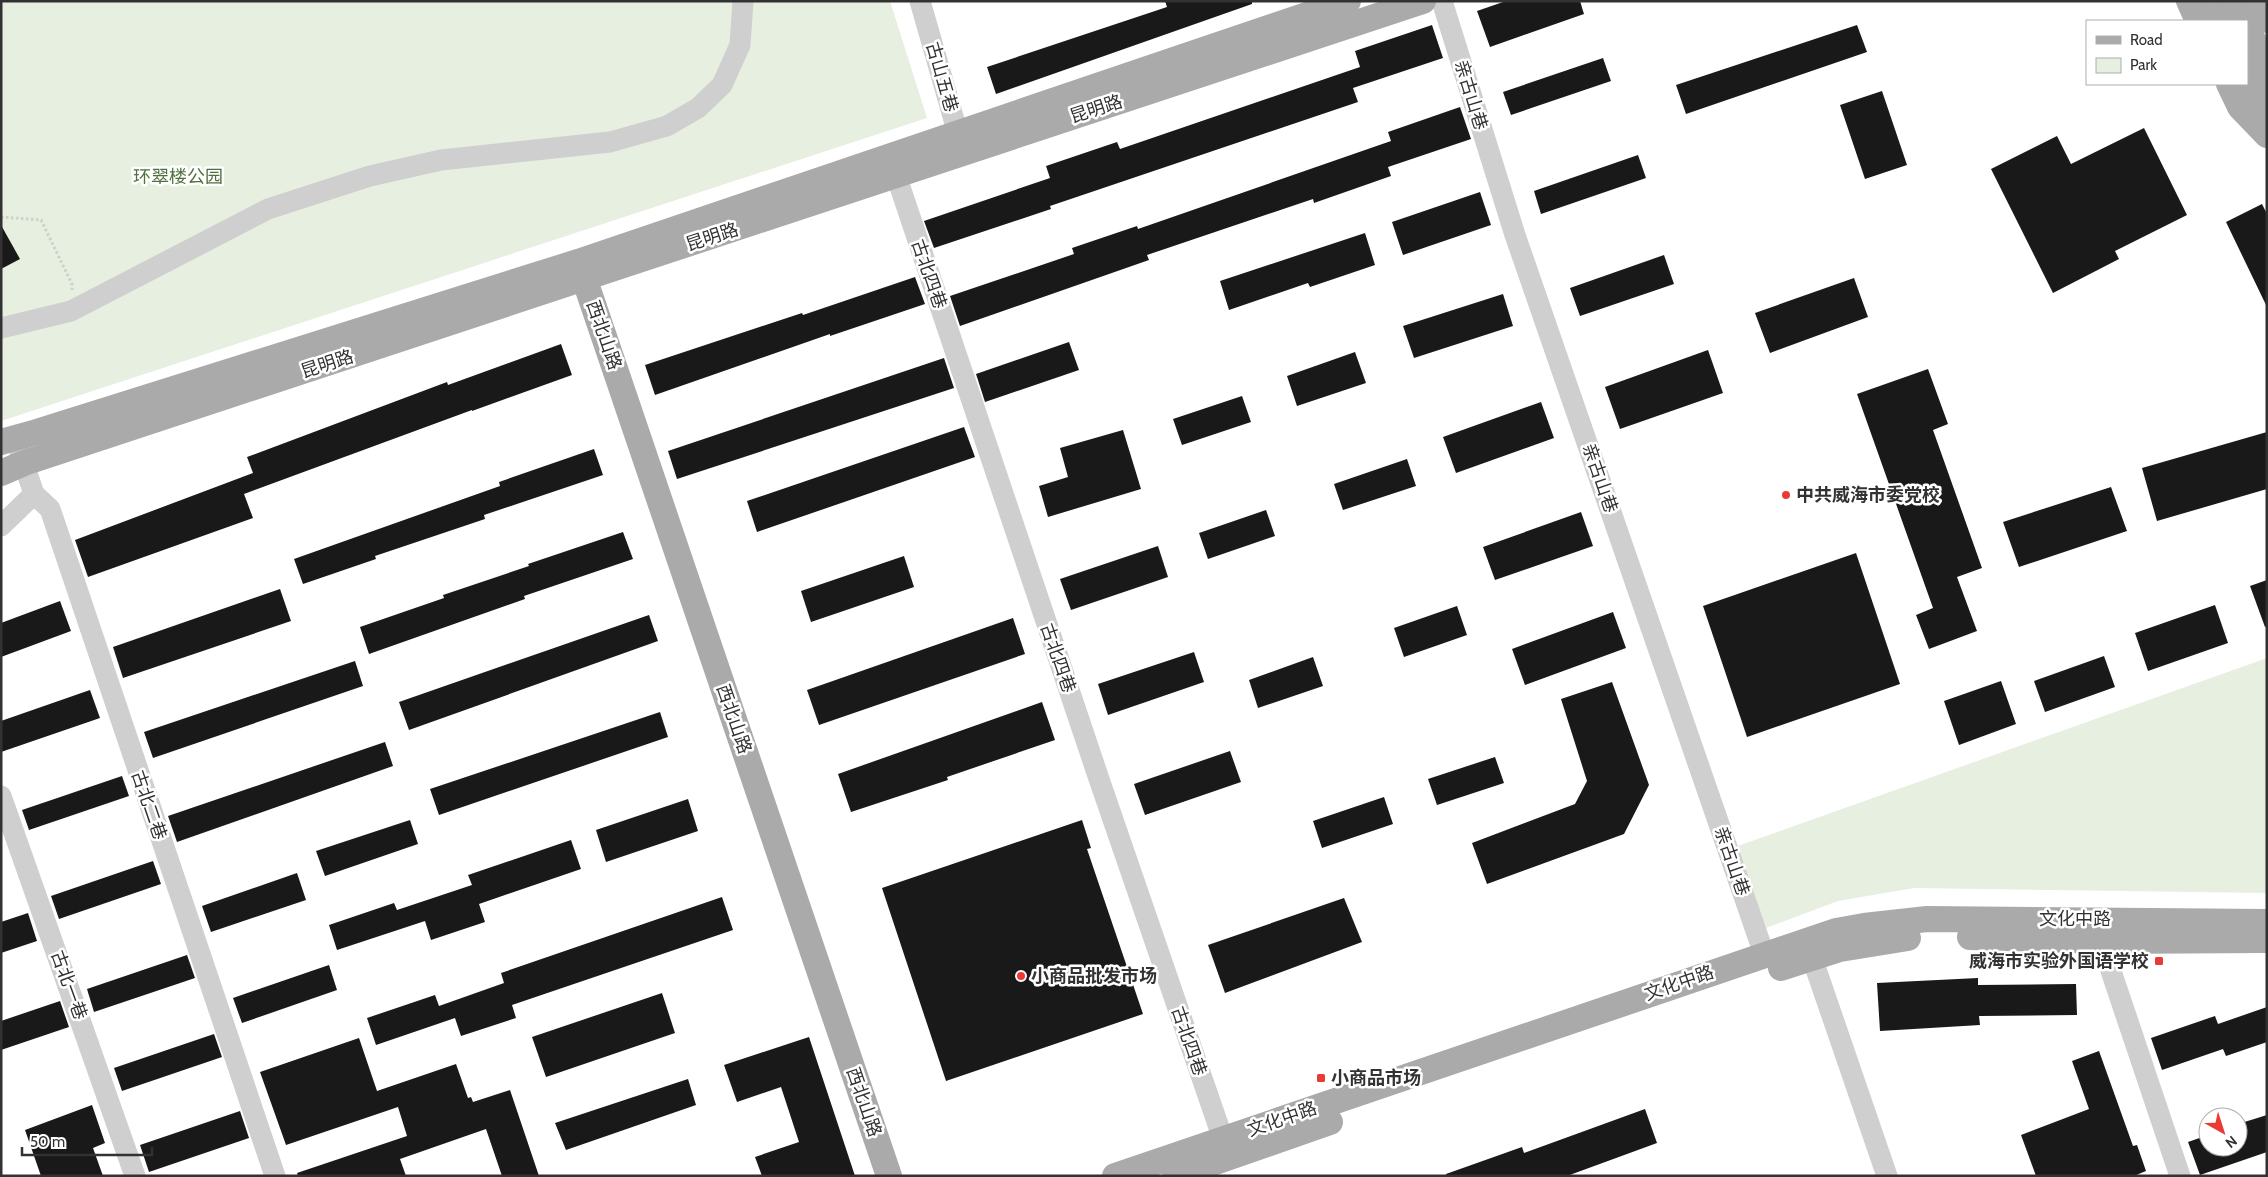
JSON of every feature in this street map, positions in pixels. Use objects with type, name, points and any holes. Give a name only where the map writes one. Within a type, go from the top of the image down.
[{"type":"main road","name":"昆明路","points":[[8,440],[896,176],[961,143],[1348,1]]},
{"type":"main road","name":"昆明路","points":[[13,468],[581,271],[961,143],[1422,1]]},
{"type":"main road","points":[[2189,1],[2198,20]]},
{"type":"main road","points":[[2213,1],[2222,20]]},
{"type":"main road","points":[[2233,1],[2243,20]]},
{"type":"main road","points":[[2258,1],[2267,20]]},
{"type":"main road","points":[[2248,30],[2267,67]]},
{"type":"main road","points":[[2248,71],[2267,108]]},
{"type":"main road","points":[[2229,85],[2240,107],[2267,135]]},
{"type":"main road","name":"西北山路","points":[[581,271],[890,1176]]},
{"type":"main road","name":"文化中路","points":[[1115,1176],[1764,954],[1809,949],[1836,931],[1864,926],[1927,920],[2106,930],[2267,922]]},
{"type":"main road","points":[[2106,930],[2267,940]]},
{"type":"main road","points":[[1175,1176],[1678,1000],[1809,949]]},
{"type":"street","points":[[1,328],[71,311],[268,209],[370,176],[442,160],[610,142],[667,126],[698,108],[722,85],[740,46],[743,1]]},
{"type":"street","name":"古山五巷","points":[[920,1],[961,143]]},
{"type":"street","name":"亲古山巷","points":[[1442,1],[1515,235],[1764,954]]},
{"type":"street","name":"古北四巷","points":[[896,176],[1096,770],[1223,1139]]},
{"type":"street","name":"古北二巷","points":[[8,440],[13,468],[34,494],[50,509],[275,1176]]},
{"type":"street","points":[[1,526],[34,494]]},
{"type":"street","name":"古北一巷","points":[[1,796],[135,1176]]},
{"type":"street","points":[[2106,930],[2106,952],[2112,974],[2180,1176]]},
{"type":"street","points":[[1809,949],[1887,1176]]},
{"type":"path","points":[[1,217],[40,220],[72,284],[71,311]]},
{"type":"green space","name":"环翠楼公园","points":[[1,1],[890,1],[927,118],[1,421]]},
{"type":"green space","points":[[2267,658],[2267,893],[1914,888],[1838,901],[1766,928],[1735,847]]},
{"type":"building","points":[[1165,1],[1252,1],[1252,4],[996,94],[987,67],[1167,7]]},
{"type":"building","points":[[1506,1],[1580,1],[1584,14],[1490,47],[1477,11]]},
{"type":"building","points":[[1432,25],[1443,58],[1353,88],[1358,102],[1050,206],[1051,209],[934,248],[924,221],[1050,178],[1046,166],[1117,142],[1120,149],[1360,67],[1355,51]]},
{"type":"building","points":[[1857,25],[1867,52],[1686,114],[1676,85]]},
{"type":"building","points":[[1603,58],[1611,81],[1511,115],[1503,92]]},
{"type":"building","points":[[1882,91],[1907,165],[1865,179],[1840,105]]},
{"type":"building","points":[[1460,107],[1471,139],[1388,167],[1391,176],[1314,203],[1313,199],[1147,255],[1149,260],[960,326],[950,296],[1074,254],[1072,248],[1137,226],[1138,229],[1391,141],[1388,132]]},
{"type":"building","points":[[2144,128],[2187,215],[2115,251],[2119,259],[2053,293],[1991,169],[2057,136],[2071,164]]},
{"type":"building","points":[[1638,155],[1646,178],[1541,214],[1534,191]]},
{"type":"building","points":[[1480,192],[1491,225],[1403,255],[1392,222]]},
{"type":"building","points":[[2262,204],[2267,214],[2267,307],[2226,222]]},
{"type":"building","points":[[1,225],[20,259],[1,269]]},
{"type":"building","points":[[1365,233],[1375,265],[1310,287],[1308,283],[1229,310],[1220,281]]},
{"type":"building","points":[[1664,255],[1674,284],[1580,316],[1570,288]]},
{"type":"building","points":[[915,277],[925,304],[830,336],[830,334],[655,395],[645,365]]},
{"type":"building","points":[[1854,278],[1868,317],[1770,353],[1755,313]]},
{"type":"building","points":[[1503,294],[1513,326],[1414,358],[1403,326]]},
{"type":"building","points":[[1069,342],[1079,370],[985,402],[976,374]]},
{"type":"building","points":[[561,344],[572,375],[244,494],[253,518],[88,577],[75,540],[253,473],[247,457],[447,382],[448,385]]},
{"type":"building","points":[[1708,350],[1723,393],[1620,429],[1605,387]]},
{"type":"building","points":[[1355,352],[1366,383],[1297,406],[1287,376]]},
{"type":"building","points":[[944,358],[954,388],[677,479],[668,451]]},
{"type":"building","points":[[1928,369],[1948,424],[1933,430],[1982,568],[1957,577],[1977,631],[1929,649],[1916,615],[1933,608],[1857,394]]},
{"type":"building","points":[[1242,396],[1251,422],[1182,445],[1173,419]]},
{"type":"building","points":[[1541,402],[1554,438],[1456,473],[1443,437]]},
{"type":"building","points":[[964,427],[975,457],[757,532],[747,501]]},
{"type":"building","points":[[1123,430],[1141,489],[1048,517],[1039,486],[1068,477],[1060,448]]},
{"type":"building","points":[[2267,432],[2267,489],[2157,521],[2142,468]]},
{"type":"building","points":[[594,449],[603,475],[484,515],[485,519],[375,556],[376,559],[303,584],[294,559],[500,486],[499,482]]},
{"type":"building","points":[[1407,459],[1416,486],[1343,510],[1334,484]]},
{"type":"building","points":[[2111,487],[2127,531],[2019,567],[2003,522]]},
{"type":"building","points":[[1266,510],[1275,536],[1208,559],[1199,533]]},
{"type":"building","points":[[1581,512],[1593,546],[1495,580],[1483,547]]},
{"type":"building","points":[[623,532],[633,559],[524,596],[525,599],[369,654],[360,627],[444,598],[443,595],[529,566],[528,564]]},
{"type":"building","points":[[1158,546],[1168,577],[1071,610],[1060,579]]},
{"type":"building","points":[[1856,553],[1900,684],[1747,737],[1703,606]]},
{"type":"building","points":[[904,556],[914,587],[811,622],[801,591]]},
{"type":"building","points":[[2267,580],[2267,626],[2265,627],[2250,586]]},
{"type":"building","points":[[280,589],[291,621],[123,678],[113,647]]},
{"type":"building","points":[[60,601],[71,631],[1,657],[1,623]]},
{"type":"building","points":[[2215,605],[2228,643],[2148,671],[2135,633]]},
{"type":"building","points":[[1457,606],[1467,635],[1404,657],[1394,628]]},
{"type":"building","points":[[1613,612],[1626,648],[1525,685],[1512,649]]},
{"type":"building","points":[[649,615],[658,641],[409,730],[399,702]]},
{"type":"building","points":[[1013,618],[1025,654],[819,725],[807,690]]},
{"type":"building","points":[[1194,652],[1204,682],[1108,715],[1098,684]]},
{"type":"building","points":[[2104,656],[2115,687],[2045,712],[2034,681]]},
{"type":"building","points":[[1313,657],[1323,686],[1258,708],[1249,680]]},
{"type":"building","points":[[355,661],[363,686],[153,758],[144,732]]},
{"type":"building","points":[[2001,681],[2016,724],[1959,745],[1944,701]]},
{"type":"building","points":[[1612,682],[1649,785],[1624,834],[1487,884],[1472,843],[1575,804],[1587,781],[1561,699]]},
{"type":"building","points":[[90,690],[100,718],[1,752],[1,721]]},
{"type":"building","points":[[1042,702],[1055,740],[947,777],[948,780],[851,812],[838,774]]},
{"type":"building","points":[[660,712],[668,737],[439,815],[430,789]]},
{"type":"building","points":[[385,742],[393,766],[177,842],[168,816]]},
{"type":"building","points":[[1230,751],[1241,782],[1145,815],[1134,784]]},
{"type":"building","points":[[1495,757],[1504,783],[1437,805],[1428,779]]},
{"type":"building","points":[[122,776],[129,796],[29,830],[22,810]]},
{"type":"building","points":[[1384,797],[1393,824],[1322,848],[1313,821]]},
{"type":"building","points":[[688,799],[698,831],[606,862],[596,830]]},
{"type":"building","points":[[410,820],[418,844],[325,876],[316,851]]},
{"type":"building","name":"小商品批发市场","points":[[1082,820],[1091,848],[1087,849],[1143,1014],[946,1081],[882,888]]},
{"type":"building","points":[[571,840],[581,869],[479,904],[485,922],[431,940],[425,921],[337,950],[329,925],[394,903],[397,910],[472,885],[468,875]]},
{"type":"building","points":[[153,861],[161,884],[59,919],[51,896]]},
{"type":"building","points":[[297,873],[306,900],[211,932],[202,906]]},
{"type":"building","points":[[722,897],[733,930],[512,1005],[516,1018],[461,1036],[455,1018],[376,1045],[367,1018],[435,995],[439,1006],[504,983],[501,973]]},
{"type":"building","points":[[1344,898],[1362,942],[1225,993],[1208,945]]},
{"type":"building","points":[[28,913],[37,941],[1,953],[1,922]]},
{"type":"building","points":[[187,955],[195,978],[94,1012],[87,989]]},
{"type":"building","points":[[329,965],[337,990],[242,1023],[233,998]]},
{"type":"building","points":[[1978,978],[1978,985],[2076,984],[2077,1015],[1979,1016],[1980,1025],[1880,1031],[1877,983]]},
{"type":"building","points":[[662,993],[675,1033],[546,1077],[532,1037]]},
{"type":"building","points":[[60,1001],[69,1027],[1,1050],[1,1021]]},
{"type":"building","points":[[2267,1007],[2267,1042],[2226,1056],[2223,1049],[2162,1070],[2151,1038],[2215,1016],[2218,1024]]},
{"type":"building","points":[[214,1034],[222,1057],[122,1091],[114,1068]]},
{"type":"building","points":[[809,1037],[855,1176],[762,1176],[755,1157],[799,1142],[781,1087],[737,1102],[724,1065]]},
{"type":"building","points":[[359,1038],[377,1091],[456,1064],[468,1098],[471,1097],[473,1102],[510,1090],[539,1176],[502,1176],[486,1129],[400,1159],[406,1176],[298,1176],[297,1173],[407,1136],[398,1107],[286,1145],[260,1072]]},
{"type":"building","points":[[2099,1051],[2133,1146],[2137,1145],[2146,1171],[2134,1176],[2036,1176],[2021,1135],[2089,1109],[2072,1061]]},
{"type":"building","points":[[688,1079],[696,1105],[566,1150],[555,1123]]},
{"type":"building","points":[[92,1105],[105,1143],[93,1148],[103,1176],[41,1176],[25,1130]]},
{"type":"building","points":[[1645,1109],[1657,1143],[1567,1176],[1446,1176],[1446,1174],[1522,1147],[1524,1153]]},
{"type":"building","points":[[240,1111],[249,1138],[149,1172],[140,1145]]},
{"type":"building","points":[[2267,1115],[2267,1152],[2200,1175],[2188,1142],[2198,1138],[2198,1157],[2248,1157],[2248,1121]]},
{"type":"place","name":"中共威海市委党校","points":[[1786,495]]},
{"type":"place","name":"威海市实验外国语学校","points":[[2159,961]]},
{"type":"place","name":"小商品批发市场","points":[[1021,976]]},
{"type":"place","name":"小商品市场","points":[[1321,1078]]}]
